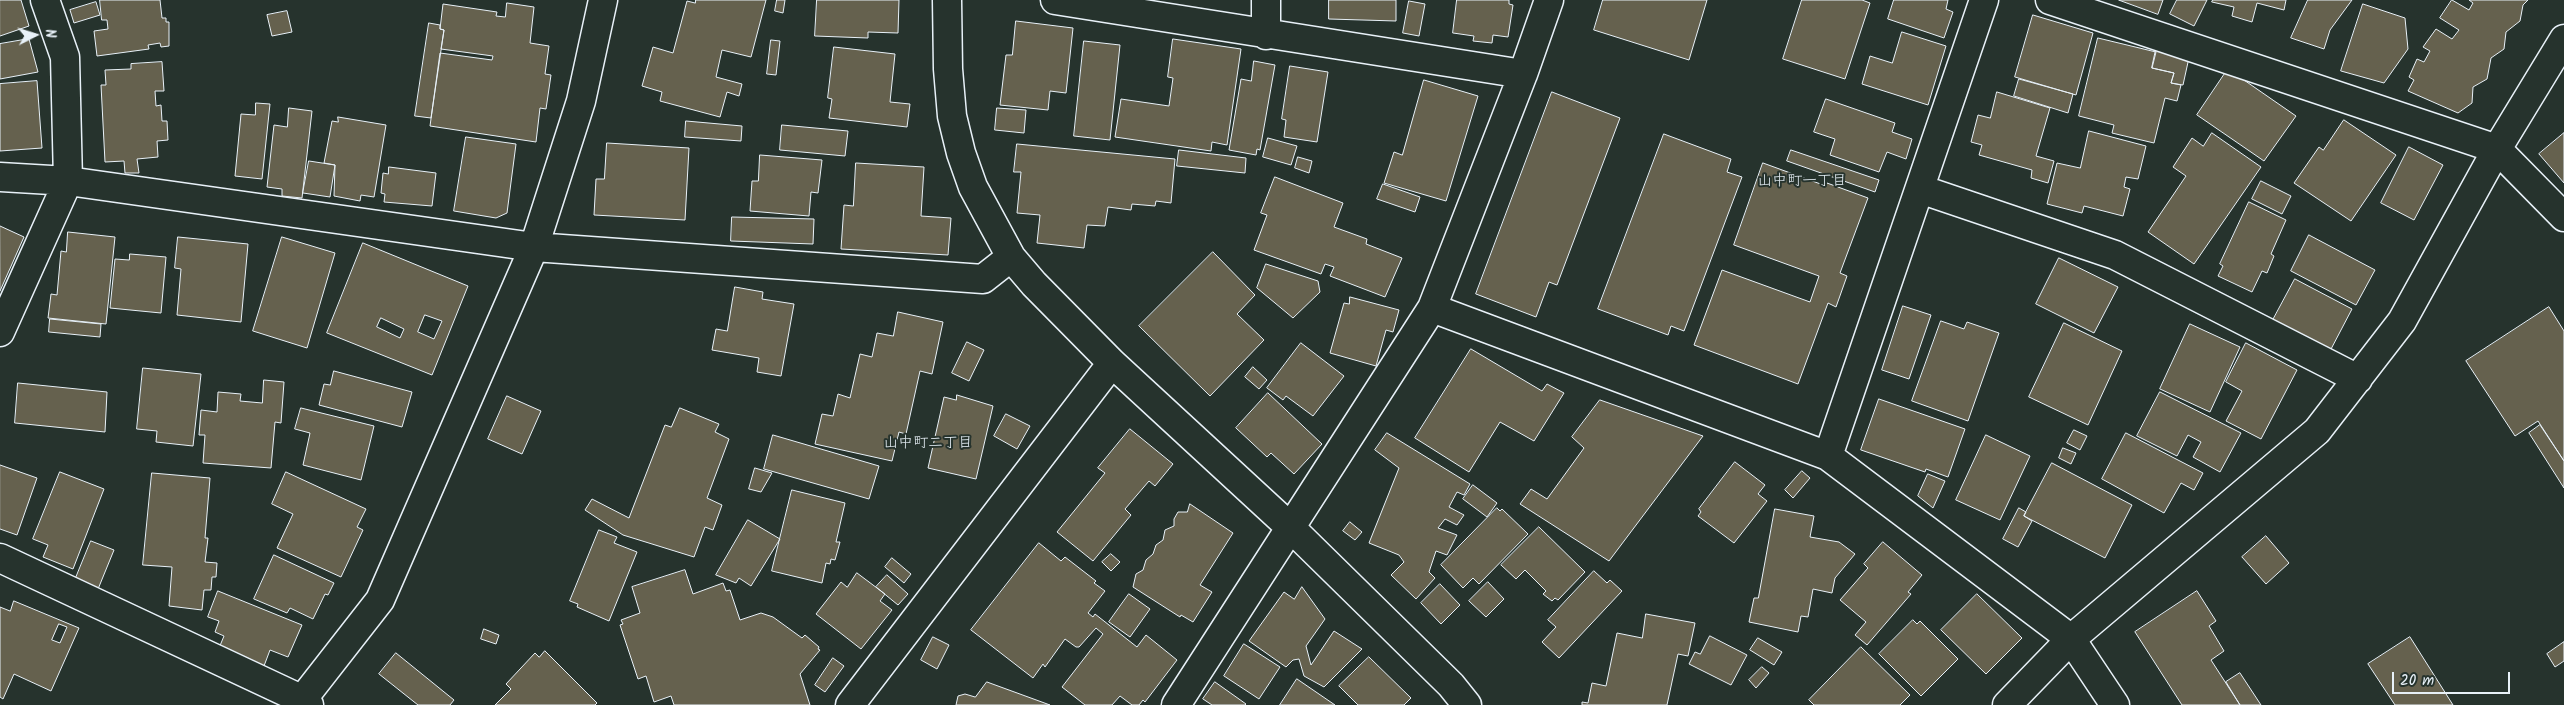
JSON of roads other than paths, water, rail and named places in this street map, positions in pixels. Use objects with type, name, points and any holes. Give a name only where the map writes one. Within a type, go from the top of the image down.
[{"type":"street","points":[[0,332],[68,181],[65,57],[45,0]]},
{"type":"street","points":[[0,558],[303,703],[380,600],[534,247],[581,101],[603,0]]},
{"type":"street","points":[[947,0],[948,69],[952,116],[960,153],[973,187],[1011,257],[1034,284],[1112,363],[1291,528],[1451,685],[1467,705]]},
{"type":"street","points":[[1055,0],[1523,74]]},
{"type":"street","points":[[1266,0],[1266,34]]},
{"type":"street","points":[[1176,705],[1432,308],[1523,74],[1549,0]]},
{"type":"street","points":[[1828,456],[1984,0]]},
{"type":"street","points":[[2050,0],[2497,149],[2564,217]]},
{"type":"street","points":[[2007,705],[2071,639],[2316,431],[2402,321],[2497,149],[2564,39]]},
{"type":"street","points":[[0,176],[68,181],[534,247],[983,279],[1011,257]]},
{"type":"street","points":[[1920,189],[2115,254],[2358,379]]},
{"type":"street","points":[[1432,308],[1828,456],[2071,639],[2115,705]]},
{"type":"street","points":[[850,705],[1112,363]]},
{"type":"district","name":"山中町一丁目","points":[[1802,182]]},
{"type":"district","name":"山中町二丁目","points":[[928,444]]}]
